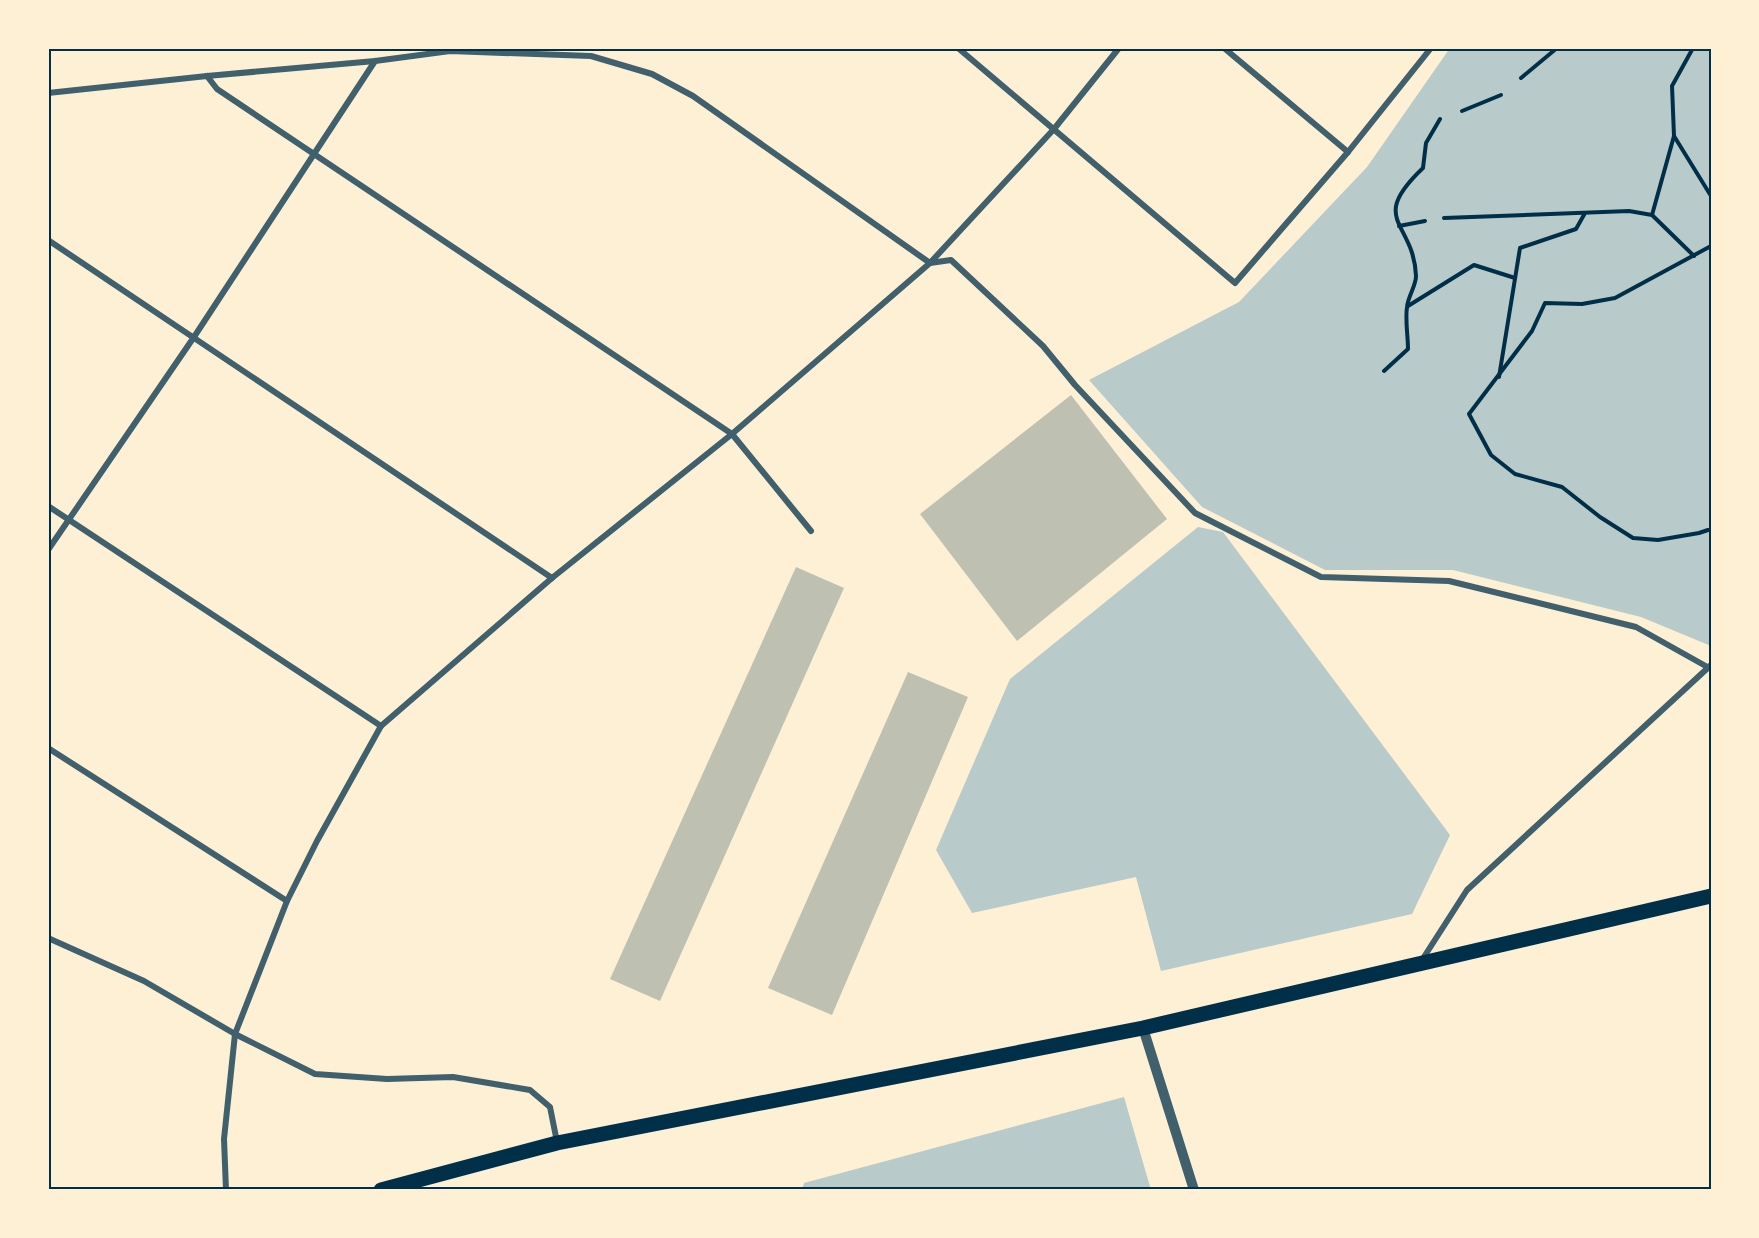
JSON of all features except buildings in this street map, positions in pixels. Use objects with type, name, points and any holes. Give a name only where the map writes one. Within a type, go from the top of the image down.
[{"type":"main road","points":[[381,1190],[557,1143],[1143,1028],[1711,896]]},
{"type":"street","points":[[958,48],[1234,283],[1348,152],[1431,48]]},
{"type":"street","points":[[226,1190],[224,1139],[235,1034],[287,902],[317,841],[381,726],[552,578],[732,434],[930,263],[1054,129],[1119,48]]},
{"type":"street","points":[[1224,48],[1348,152]]},
{"type":"street","points":[[48,93],[375,61],[450,51],[591,56],[652,74],[693,96],[930,263],[951,260],[1043,346],[1075,385],[1195,513],[1321,577],[1449,580],[1636,627],[1710,667],[1467,890],[1419,965]]},
{"type":"street","points":[[48,550],[194,337],[375,61]]},
{"type":"street","points":[[207,76],[217,88],[732,434],[811,531]]},
{"type":"street","points":[[48,240],[552,578]]},
{"type":"street","points":[[48,506],[381,726]]},
{"type":"street","points":[[48,748],[287,902]]},
{"type":"street","points":[[48,938],[144,981],[235,1034],[315,1074],[387,1079],[453,1077],[530,1090],[550,1107],[557,1143]]},
{"type":"street","points":[[1143,1028],[1194,1190]]},
{"type":"path","points":[[1521,78],[1557,48]]},
{"type":"path","points":[[1652,215],[1674,136],[1672,86],[1693,48]]},
{"type":"path","points":[[1462,111],[1501,95]]},
{"type":"path","points":[[1384,371],[1408,349],[1407,306],[1416,277],[1411,249],[1399,226],[1395,206],[1405,185],[1424,168],[1426,143],[1440,119]]},
{"type":"path","points":[[1674,136],[1711,196]]},
{"type":"path","points":[[1444,218],[1629,212],[1652,215],[1694,256]]},
{"type":"path","points":[[1498,378],[1520,248],[1576,229],[1585,213]]},
{"type":"path","points":[[1399,226],[1425,221]]},
{"type":"path","points":[[1708,530],[1658,540],[1633,538],[1600,517],[1562,487],[1515,474],[1491,455],[1469,414],[1532,331],[1545,303],[1582,304],[1615,298],[1711,246]]},
{"type":"path","points":[[1407,306],[1474,265],[1515,278]]},
{"type":"shaded area","points":[[1450,48],[1711,48],[1711,646],[1641,617],[1453,570],[1325,570],[1202,507],[1089,380],[1239,302],[1367,167]]},
{"type":"shaded area","points":[[1198,527],[1223,532],[1450,835],[1412,914],[1161,971],[1136,877],[972,913],[936,850],[1010,679]]},
{"type":"shaded area","points":[[1124,1097],[1151,1190],[802,1190],[804,1183]]}]
